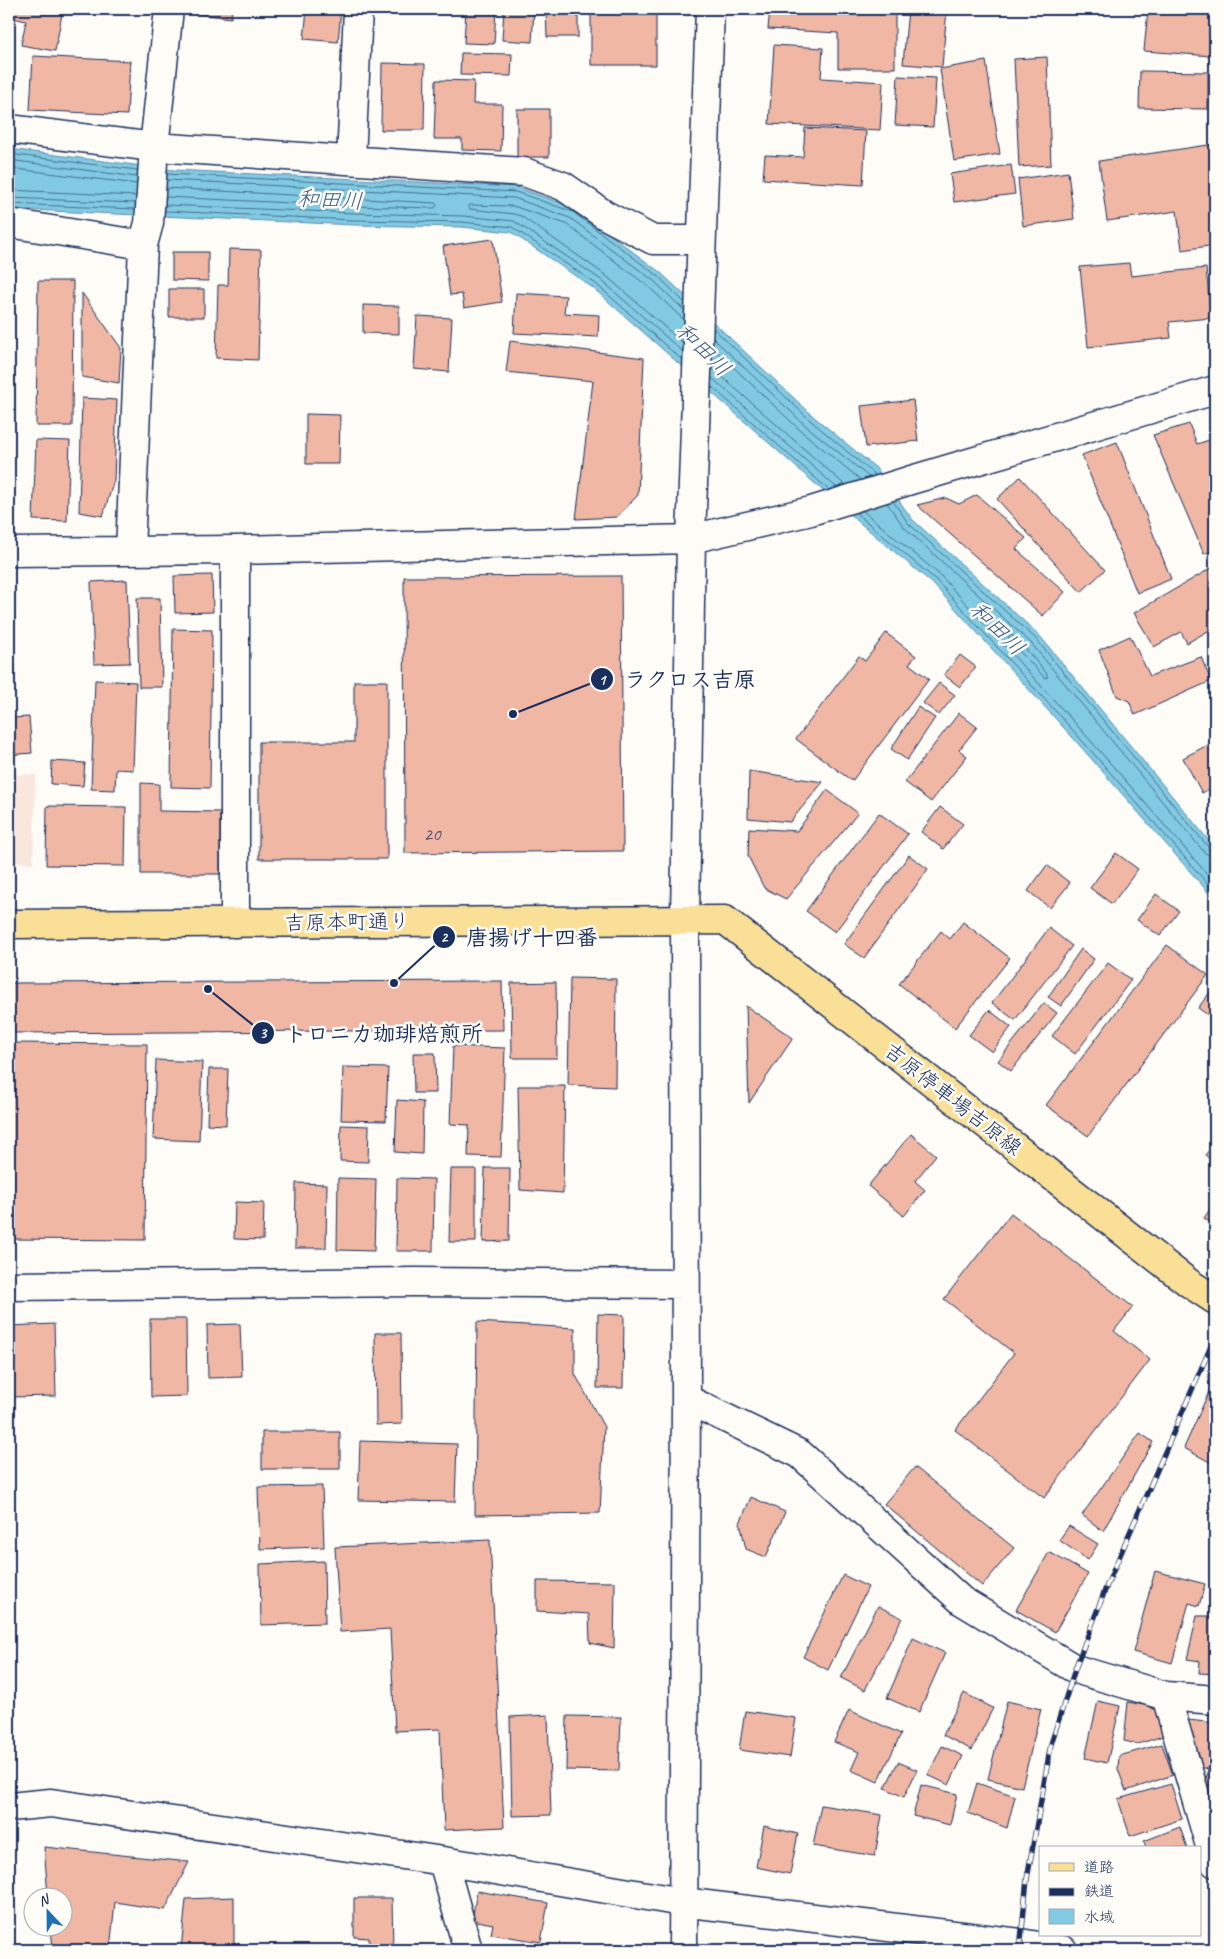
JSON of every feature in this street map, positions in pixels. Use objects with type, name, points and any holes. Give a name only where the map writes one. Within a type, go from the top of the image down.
[{"type":"main road","name":"吉原本町通り","points":[[9,924],[685,919]]},
{"type":"main road","name":"吉原停車場吉原線","points":[[685,919],[725,920],[1189,1283],[1215,1300]]},
{"type":"street","points":[[130,551],[146,234],[169,9]]},
{"type":"street","points":[[351,160],[358,9]]},
{"type":"street","points":[[683,1950],[686,1399],[685,919],[690,539],[710,9]]},
{"type":"street","points":[[9,129],[154,153],[351,160],[524,172],[563,186],[605,215],[653,240],[701,240]]},
{"type":"street","points":[[9,223],[146,234]]},
{"type":"street","points":[[9,552],[235,550],[690,539],[811,511],[1215,390]]},
{"type":"street","points":[[235,550],[235,923]]},
{"type":"street","points":[[9,1286],[415,1282],[685,1284]]},
{"type":"street","points":[[686,1399],[800,1454],[962,1601],[1075,1668],[1166,1696],[1215,1700]]},
{"type":"street","points":[[1166,1696],[1215,1863]]},
{"type":"street","points":[[9,1807],[51,1803],[444,1862],[682,1902],[1011,1941],[1063,1950]]},
{"type":"street","points":[[444,1862],[468,1950]]},
{"type":"shaded area","points":[[9,774],[36,775],[33,863],[9,862]]},
{"type":"water","name":"和田川","points":[[9,149],[174,170],[516,187],[575,208],[661,273],[813,416],[876,468],[912,519],[1039,635],[1215,848],[1215,900],[1074,739],[932,583],[854,518],[593,288],[511,232],[462,227],[354,225],[9,209]]},
{"type":"building","points":[[9,9],[63,9],[55,51],[21,45],[26,21],[9,17]]},
{"type":"building","points":[[198,9],[232,9],[231,18],[198,14]]},
{"type":"building","points":[[307,9],[341,9],[338,42],[304,39]]},
{"type":"building","points":[[466,9],[496,9],[494,44],[464,43]]},
{"type":"building","points":[[504,9],[534,9],[532,42],[502,40]]},
{"type":"building","points":[[546,9],[578,9],[578,37],[547,37]]},
{"type":"building","points":[[591,9],[652,9],[656,16],[656,65],[591,65]]},
{"type":"building","points":[[770,9],[895,9],[895,68],[838,68],[838,33],[768,29]]},
{"type":"building","points":[[908,9],[947,9],[942,67],[903,64]]},
{"type":"building","points":[[1148,9],[1215,12],[1212,56],[1144,51]]},
{"type":"building","points":[[774,45],[823,48],[821,78],[883,82],[880,130],[769,124]]},
{"type":"building","points":[[461,53],[512,54],[511,76],[460,75]]},
{"type":"building","points":[[33,56],[130,61],[127,115],[30,110]]},
{"type":"building","points":[[1047,57],[1051,165],[1019,167],[1014,59]]},
{"type":"building","points":[[986,61],[1000,154],[954,161],[940,69]]},
{"type":"building","points":[[382,63],[425,64],[424,130],[381,130]]},
{"type":"building","points":[[1140,71],[1208,72],[1208,109],[1139,108]]},
{"type":"building","points":[[898,76],[936,78],[933,127],[895,125]]},
{"type":"building","points":[[436,80],[474,81],[473,104],[502,104],[501,151],[462,150],[462,139],[434,139]]},
{"type":"building","points":[[517,109],[549,109],[549,157],[517,157]]},
{"type":"building","points":[[805,128],[866,131],[863,185],[763,179],[765,155],[803,157]]},
{"type":"building","points":[[1215,144],[1215,245],[1182,250],[1177,211],[1107,221],[1099,161]]},
{"type":"building","points":[[1011,165],[1015,194],[954,202],[950,174]]},
{"type":"building","points":[[1068,172],[1074,219],[1023,226],[1018,179]]},
{"type":"building","points":[[493,239],[502,302],[464,308],[462,294],[450,295],[443,246]]},
{"type":"building","points":[[229,249],[261,250],[258,360],[216,358],[218,285],[228,285]]},
{"type":"building","points":[[172,252],[208,252],[208,281],[172,280]]},
{"type":"building","points":[[1129,263],[1131,276],[1206,268],[1211,318],[1169,322],[1171,338],[1088,347],[1080,267]]},
{"type":"building","points":[[38,281],[73,281],[72,426],[36,426]]},
{"type":"building","points":[[169,289],[204,289],[204,317],[169,317]]},
{"type":"building","points":[[82,293],[121,348],[119,383],[82,377]]},
{"type":"building","points":[[516,293],[566,296],[564,313],[599,315],[598,337],[514,333]]},
{"type":"building","points":[[363,305],[399,306],[399,334],[363,333]]},
{"type":"building","points":[[417,316],[452,318],[449,372],[414,369]]},
{"type":"building","points":[[510,341],[644,358],[638,495],[617,517],[576,519],[593,381],[506,372]]},
{"type":"building","points":[[82,398],[117,400],[114,480],[103,516],[79,512]]},
{"type":"building","points":[[913,400],[918,441],[866,447],[861,406]]},
{"type":"building","points":[[306,414],[340,415],[339,464],[306,464]]},
{"type":"building","points":[[1189,424],[1197,444],[1215,438],[1215,481],[1211,483],[1215,494],[1215,549],[1204,554],[1153,435]]},
{"type":"building","points":[[36,440],[70,441],[67,521],[33,520]]},
{"type":"building","points":[[1117,442],[1171,579],[1137,593],[1082,455]]},
{"type":"building","points":[[1020,477],[1105,570],[1081,592],[997,499]]},
{"type":"building","points":[[977,495],[1026,538],[1016,549],[1065,592],[1043,616],[917,505],[946,498],[959,504]]},
{"type":"building","points":[[1215,566],[1215,627],[1187,643],[1181,632],[1154,647],[1134,613]]},
{"type":"building","points":[[212,575],[213,612],[175,613],[174,576]]},
{"type":"building","points":[[621,576],[623,851],[405,853],[404,577]]},
{"type":"building","points":[[127,580],[130,663],[94,664],[91,582]]},
{"type":"building","points":[[137,598],[160,598],[162,687],[139,687]]},
{"type":"building","points":[[173,629],[212,630],[210,788],[171,787]]},
{"type":"building","points":[[886,633],[916,656],[909,664],[929,679],[852,781],[796,739],[859,656],[865,661]]},
{"type":"building","points":[[1130,636],[1150,676],[1201,657],[1211,681],[1135,715],[1129,701],[1117,696],[1099,650]]},
{"type":"building","points":[[960,655],[976,667],[960,687],[944,675]]},
{"type":"building","points":[[95,680],[136,682],[133,770],[116,769],[115,790],[91,789]]},
{"type":"building","points":[[354,681],[387,681],[387,859],[259,859],[259,742],[354,742]]},
{"type":"building","points":[[939,683],[955,695],[939,715],[923,703]]},
{"type":"building","points":[[918,707],[935,718],[907,760],[891,749]]},
{"type":"building","points":[[959,713],[977,727],[959,750],[967,756],[931,802],[905,782]]},
{"type":"building","points":[[29,717],[32,753],[9,755],[9,718]]},
{"type":"building","points":[[1215,741],[1215,786],[1202,793],[1183,758]]},
{"type":"building","points":[[52,761],[85,763],[83,786],[51,784]]},
{"type":"building","points":[[749,771],[823,782],[790,822],[748,818]]},
{"type":"building","points":[[141,783],[159,784],[159,811],[220,812],[220,874],[141,874]]},
{"type":"building","points":[[827,790],[858,813],[786,899],[764,888],[748,856],[749,828],[797,831]]},
{"type":"building","points":[[47,806],[126,807],[125,866],[46,865]]},
{"type":"building","points":[[940,807],[963,824],[943,849],[921,832]]},
{"type":"building","points":[[879,813],[908,834],[835,932],[806,911]]},
{"type":"building","points":[[1116,853],[1138,869],[1112,904],[1090,888]]},
{"type":"building","points":[[909,855],[928,869],[864,958],[844,944]]},
{"type":"building","points":[[1047,865],[1070,883],[1050,908],[1028,891]]},
{"type":"building","points":[[1156,894],[1179,911],[1160,936],[1137,920]]},
{"type":"building","points":[[963,922],[1010,958],[955,1028],[899,984],[941,931],[950,939]]},
{"type":"building","points":[[1049,928],[1072,946],[1015,1020],[992,1003]]},
{"type":"building","points":[[1167,945],[1208,975],[1088,1136],[1046,1105]]},
{"type":"building","points":[[1081,949],[1094,959],[1061,1006],[1048,997]]},
{"type":"building","points":[[1108,963],[1131,980],[1075,1054],[1052,1036]]},
{"type":"building","points":[[570,978],[616,979],[615,1087],[568,1085]]},
{"type":"building","points":[[502,981],[503,1030],[9,1033],[9,983]]},
{"type":"building","points":[[556,982],[557,1058],[512,1058],[511,983]]},
{"type":"building","points":[[1211,991],[1215,994],[1215,1020],[1198,1008]]},
{"type":"building","points":[[1044,1003],[1057,1013],[1011,1071],[998,1061]]},
{"type":"building","points":[[746,1006],[793,1038],[749,1103]]},
{"type":"building","points":[[989,1010],[1011,1027],[992,1052],[969,1035]]},
{"type":"building","points":[[9,1043],[147,1044],[145,1240],[9,1239]]},
{"type":"building","points":[[453,1046],[505,1048],[501,1157],[468,1156],[469,1125],[450,1124]]},
{"type":"building","points":[[413,1053],[435,1053],[436,1093],[414,1093]]},
{"type":"building","points":[[156,1060],[202,1062],[199,1141],[153,1139]]},
{"type":"building","points":[[343,1067],[388,1068],[386,1121],[341,1120]]},
{"type":"building","points":[[209,1069],[228,1069],[226,1125],[207,1124]]},
{"type":"building","points":[[518,1086],[565,1086],[563,1193],[520,1190]]},
{"type":"building","points":[[397,1100],[423,1102],[422,1154],[395,1152]]},
{"type":"building","points":[[341,1125],[369,1126],[368,1162],[340,1161]]},
{"type":"building","points":[[911,1134],[936,1155],[915,1181],[925,1190],[904,1216],[868,1186]]},
{"type":"building","points":[[1215,1143],[1215,1163],[1205,1155]]},
{"type":"building","points":[[485,1168],[510,1168],[509,1241],[483,1242]]},
{"type":"building","points":[[451,1169],[476,1169],[476,1242],[449,1242]]},
{"type":"building","points":[[338,1178],[376,1179],[374,1251],[337,1250]]},
{"type":"building","points":[[397,1178],[434,1179],[433,1251],[396,1251]]},
{"type":"building","points":[[296,1183],[327,1184],[326,1248],[295,1248]]},
{"type":"building","points":[[235,1202],[264,1203],[263,1240],[234,1239]]},
{"type":"building","points":[[1215,1202],[1215,1226],[1204,1218]]},
{"type":"building","points":[[1011,1213],[1133,1307],[1114,1331],[1150,1360],[1044,1498],[955,1430],[1014,1353],[944,1299]]},
{"type":"building","points":[[598,1314],[624,1315],[623,1388],[597,1388]]},
{"type":"building","points":[[150,1319],[186,1319],[187,1396],[151,1397]]},
{"type":"building","points":[[477,1322],[575,1328],[575,1374],[604,1427],[600,1513],[475,1515]]},
{"type":"building","points":[[54,1324],[56,1396],[9,1397],[9,1326]]},
{"type":"building","points":[[240,1324],[242,1377],[208,1378],[207,1325]]},
{"type":"building","points":[[375,1333],[401,1333],[402,1424],[376,1425]]},
{"type":"building","points":[[1215,1378],[1215,1465],[1184,1448]]},
{"type":"building","points":[[262,1432],[340,1432],[340,1469],[262,1469]]},
{"type":"building","points":[[1140,1433],[1153,1442],[1103,1531],[1082,1515]]},
{"type":"building","points":[[360,1441],[457,1444],[455,1502],[358,1500]]},
{"type":"building","points":[[915,1467],[1014,1548],[982,1586],[884,1504]]},
{"type":"building","points":[[322,1486],[324,1547],[260,1549],[258,1487]]},
{"type":"building","points":[[751,1497],[785,1512],[766,1557],[746,1549],[740,1523]]},
{"type":"building","points":[[1069,1526],[1098,1544],[1088,1560],[1059,1540]]},
{"type":"building","points":[[490,1540],[504,1827],[444,1830],[440,1729],[395,1731],[390,1629],[340,1632],[335,1547]]},
{"type":"building","points":[[1049,1552],[1088,1574],[1055,1632],[1016,1610]]},
{"type":"building","points":[[324,1561],[325,1623],[261,1625],[260,1564]]},
{"type":"building","points":[[1155,1571],[1205,1584],[1199,1606],[1189,1603],[1172,1663],[1133,1652]]},
{"type":"building","points":[[843,1575],[868,1587],[828,1670],[803,1657]]},
{"type":"building","points":[[537,1581],[615,1582],[614,1648],[590,1643],[589,1614],[537,1611]]},
{"type":"building","points":[[878,1606],[902,1618],[865,1690],[841,1678]]},
{"type":"building","points":[[1212,1607],[1215,1607],[1215,1674],[1199,1673],[1200,1661],[1187,1659],[1197,1616],[1208,1616]]},
{"type":"building","points":[[913,1638],[945,1653],[919,1712],[887,1698]]},
{"type":"building","points":[[964,1693],[993,1708],[972,1750],[943,1735]]},
{"type":"building","points":[[1007,1701],[1041,1709],[1022,1787],[988,1779]]},
{"type":"building","points":[[1098,1701],[1120,1706],[1107,1763],[1085,1758]]},
{"type":"building","points":[[1128,1702],[1149,1706],[1158,1712],[1163,1736],[1138,1744],[1124,1741]]},
{"type":"building","points":[[849,1710],[901,1734],[878,1782],[851,1770],[859,1752],[834,1742]]},
{"type":"building","points":[[745,1711],[796,1718],[790,1757],[739,1750]]},
{"type":"building","points":[[548,1715],[551,1815],[512,1816],[510,1717]]},
{"type":"building","points":[[567,1716],[621,1717],[619,1771],[566,1770]]},
{"type":"building","points":[[1188,1720],[1215,1723],[1215,1786],[1205,1785],[1208,1769],[1201,1767]]},
{"type":"building","points":[[1162,1744],[1173,1775],[1126,1791],[1118,1769],[1119,1756]]},
{"type":"building","points":[[942,1746],[963,1756],[949,1785],[928,1775]]},
{"type":"building","points":[[898,1762],[917,1770],[904,1797],[885,1788]]},
{"type":"building","points":[[977,1783],[1015,1796],[1007,1828],[968,1813]]},
{"type":"building","points":[[1171,1784],[1182,1819],[1130,1836],[1118,1799]]},
{"type":"building","points":[[921,1785],[957,1794],[950,1825],[913,1816]]},
{"type":"building","points":[[821,1805],[882,1815],[875,1856],[813,1846]]},
{"type":"building","points":[[764,1826],[798,1834],[790,1874],[756,1867]]},
{"type":"building","points":[[1180,1827],[1186,1846],[1145,1846],[1144,1841]]},
{"type":"building","points":[[44,1847],[189,1862],[165,1910],[115,1902],[110,1950],[53,1950],[52,1936],[72,1936],[72,1886],[47,1886]]},
{"type":"building","points":[[477,1891],[548,1903],[541,1942],[491,1934],[493,1924],[472,1920]]},
{"type":"building","points":[[234,1897],[234,1950],[181,1950],[186,1899]]},
{"type":"building","points":[[354,1898],[392,1898],[393,1950],[369,1950],[369,1938],[354,1937]]},
{"type":"railway","points":[[1020,1950],[1027,1879],[1051,1744],[1075,1669],[1107,1585],[1215,1337]]},
{"type":"place","name":"ラクロス吉原","points":[[513,714]]},
{"type":"place","name":"唐揚げ十四番","points":[[394,983]]},
{"type":"place","name":"トロニカ珈琲焙煎所","points":[[208,989]]}]
